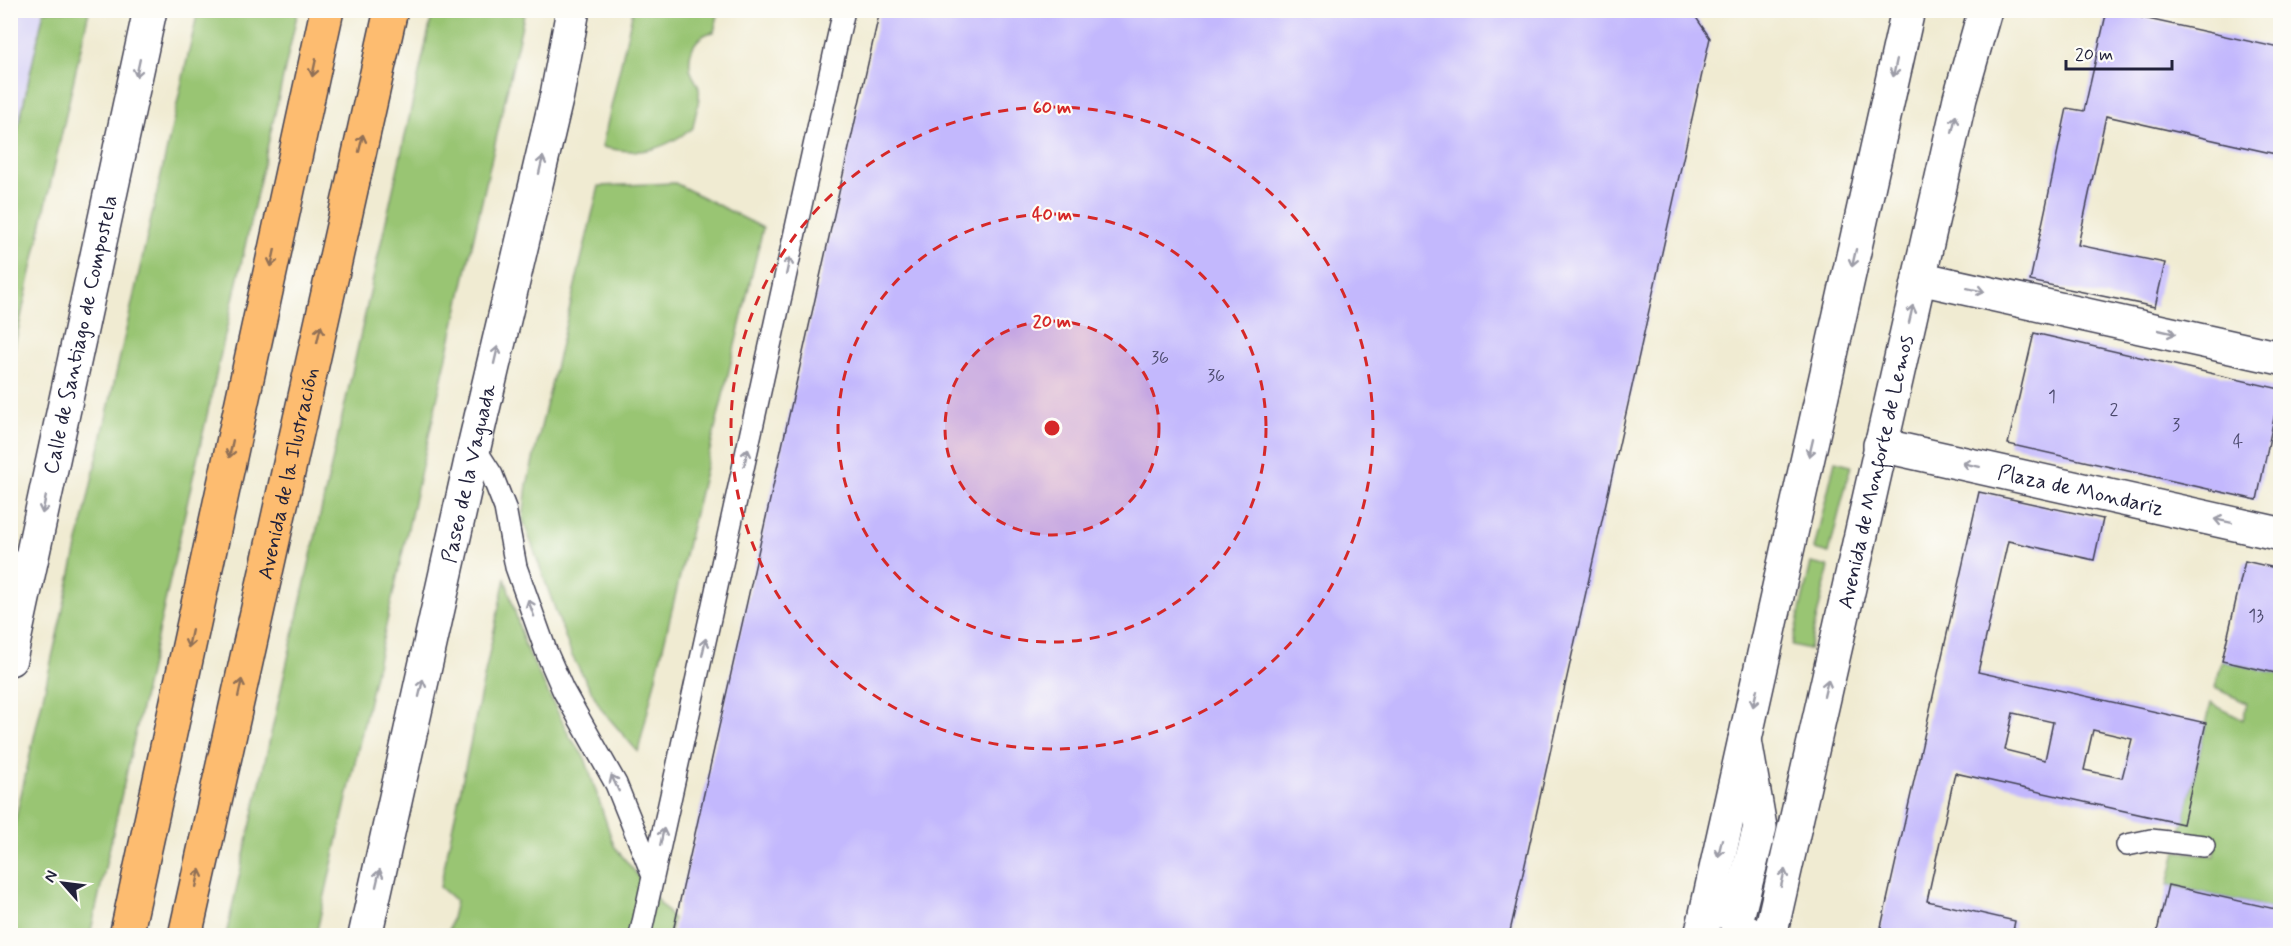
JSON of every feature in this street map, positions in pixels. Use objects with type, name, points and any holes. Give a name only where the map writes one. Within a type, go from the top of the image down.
[{"type":"highway","points":[[126,936],[327,10]]},
{"type":"highway","name":"Avenida de la Ilustración","points":[[185,936],[391,10]]},
{"type":"street","name":"Calle de Santiago de Compostela","points":[[10,659],[150,10]]},
{"type":"street","name":"Paseo de la Vaguada","points":[[365,936],[474,447],[557,95],[573,10]]},
{"type":"street","points":[[1701,936],[1908,10]]},
{"type":"street","name":"Avenida de Monforte de Lemos","points":[[1770,936],[1880,446],[1967,71],[1984,10]]},
{"type":"street","points":[[1919,278],[2280,358]]},
{"type":"street","name":"Plaza de Mondariz","points":[[1880,446],[2280,534]]},
{"type":"street","points":[[1745,740],[1760,827],[1736,922],[1748,934],[1758,936]]},
{"type":"lane","points":[[640,936],[844,10]]},
{"type":"lane","points":[[474,447],[492,476],[505,508],[516,567],[546,651],[563,690],[598,748],[616,784],[653,876]]},
{"type":"lane","points":[[2127,845],[2151,840],[2204,846]]},
{"type":"shaded area","points":[[11,11],[44,11],[11,160]]},
{"type":"green space","points":[[633,10],[719,11],[714,32],[698,39],[692,49],[690,70],[699,93],[693,128],[671,142],[650,150],[639,151],[602,147]]},
{"type":"green space","points":[[44,11],[89,11],[11,362],[11,160]]},
{"type":"green space","points":[[198,11],[298,11],[90,935],[11,935],[11,839]]},
{"type":"green space","points":[[433,11],[525,11],[316,935],[226,935]]},
{"type":"green space","points":[[675,183],[763,228],[638,752],[602,710],[572,656],[523,520],[527,485],[599,186]]},
{"type":"green space","points":[[1835,461],[1851,465],[1829,553],[1814,549]]},
{"type":"green space","points":[[1811,563],[1829,567],[1809,649],[1792,645]]},
{"type":"green space","points":[[505,578],[525,646],[570,737],[585,758],[614,846],[673,919],[669,935],[448,935],[456,901],[440,887]]},
{"type":"green space","points":[[2222,661],[2280,674],[2280,910],[2168,885],[2176,851],[2214,856],[2216,842],[2180,836],[2211,703],[2243,720],[2247,703],[2215,688]]},
{"type":"building","points":[[880,10],[1691,10],[1710,38],[1509,936],[672,936]]},
{"type":"building","points":[[2107,10],[2280,48],[2280,155],[2106,116],[2078,245],[2165,263],[2155,307],[2030,281],[2067,108],[2084,111]]},
{"type":"building","points":[[2034,333],[2280,389],[2257,500],[2008,444]]},
{"type":"building","points":[[1979,492],[2103,519],[2094,560],[2008,541],[1978,672],[2206,723],[2183,824],[1955,773],[1927,901],[2015,921],[2012,936],[1879,936]],"holes":[[[2013,713],[2053,722],[2045,760],[2005,750]],[[2093,730],[2132,739],[2122,778],[2084,770]]]},
{"type":"building","points":[[2245,561],[2280,569],[2280,674],[2222,661]]},
{"type":"building","points":[[2168,885],[2280,910],[2280,936],[2156,936]]}]
